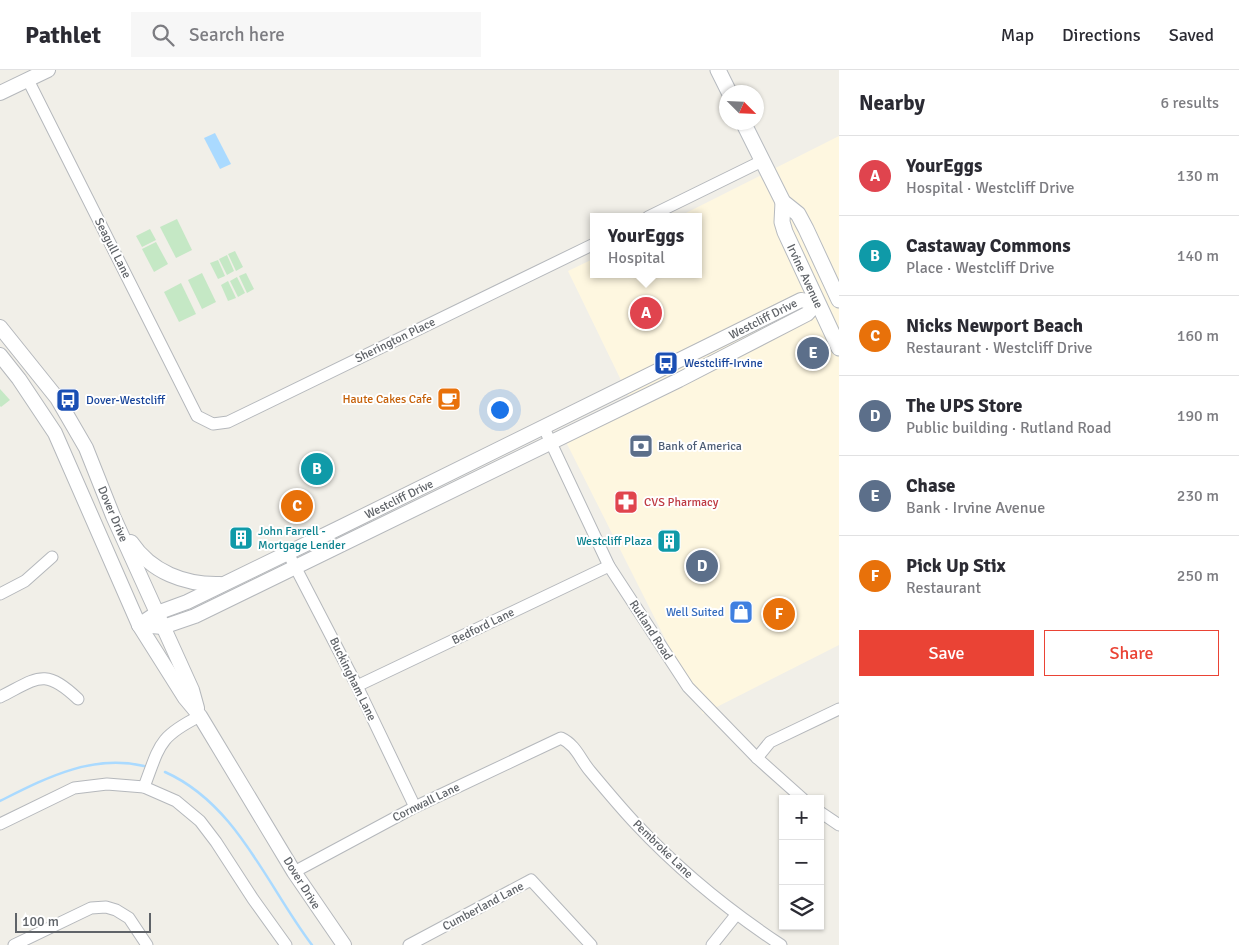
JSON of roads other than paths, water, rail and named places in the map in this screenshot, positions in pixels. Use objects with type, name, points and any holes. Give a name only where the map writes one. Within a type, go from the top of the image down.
[{"type":"main road","points":[[718,70],[726,85]]},
{"type":"main road","name":"Irvine Avenue","points":[[747,130],[783,202],[798,214],[838,296]]},
{"type":"main road","name":"Irvine Avenue","points":[[783,202],[782,222],[785,232],[839,348]]},
{"type":"main road","points":[[817,304],[838,296]]},
{"type":"street","points":[[0,93],[48,70]]},
{"type":"street","name":"Seagull Lane","points":[[28,80],[197,416]]},
{"type":"street","points":[[656,213],[762,161]]},
{"type":"street","name":"Sherington Place","points":[[197,416],[213,424],[228,422],[590,246]]},
{"type":"street","name":"Westcliff Drive","points":[[139,625],[157,613],[187,602],[288,553],[801,300],[817,304]]},
{"type":"street","name":"Westcliff Drive","points":[[139,625],[163,627],[195,616],[646,396],[807,314],[817,304]]},
{"type":"street","name":"Dover Drive","points":[[0,327],[57,398],[86,448],[113,516],[192,690],[200,716]]},
{"type":"street","points":[[697,370],[725,346],[729,336]]},
{"type":"street","name":"Dover Drive","points":[[0,355],[20,379],[55,433],[139,625],[185,698],[200,716],[294,872],[344,945]]},
{"type":"street","points":[[20,379],[33,366]]},
{"type":"street","points":[[639,381],[646,396]]},
{"type":"street","name":"Rutland Road","points":[[544,428],[609,566],[688,687],[757,758],[799,795]]},
{"type":"street","points":[[113,516],[134,547],[158,568],[188,582],[205,584],[225,583]]},
{"type":"street","name":"Buckingham Lane","points":[[288,553],[358,686],[415,807]]},
{"type":"street","points":[[0,594],[25,581],[52,557]]},
{"type":"street","name":"Bedford Lane","points":[[358,686],[609,566]]},
{"type":"street","points":[[0,697],[38,678],[50,678],[61,683],[78,699]]},
{"type":"street","points":[[757,758],[770,742],[839,710]]},
{"type":"street","points":[[144,787],[160,745],[174,730],[200,716]]},
{"type":"street","name":"Cornwall Lane","points":[[294,872],[415,807],[561,738]]},
{"type":"street","name":"Pembroke Lane","points":[[561,738],[571,743],[589,770],[635,823],[673,861],[736,915],[781,945]]},
{"type":"street","points":[[0,824],[74,788],[107,784],[144,787],[176,801],[200,821],[216,842],[281,943]]},
{"type":"street","points":[[824,815],[839,824]]},
{"type":"street","name":"Cumberland Lane","points":[[409,945],[531,880],[591,945]]},
{"type":"street","points":[[18,944],[91,908],[116,910],[129,918],[147,945]]},
{"type":"street","points":[[712,945],[736,915]]},
{"type":"water","points":[[215,133],[231,164],[220,169],[204,138]]},
{"type":"waterway","points":[[0,801],[34,784],[69,770],[106,763],[144,766]]},
{"type":"waterway","points":[[165,772],[190,786],[212,804],[231,825],[249,848],[312,945]]},
{"type":"place","name":"YourEggs","points":[[646,313]]},
{"type":"place","name":"Chase","points":[[813,353]]},
{"type":"place","name":"Westcliff-Irvine","points":[[666,363]]},
{"type":"place","name":"Haute Cakes Cafe","points":[[449,399]]},
{"type":"place","name":"Dover-Westcliff","points":[[68,400]]},
{"type":"place","name":"Bank of America","points":[[641,446]]},
{"type":"place","name":"Castaway Commons","points":[[317,469]]},
{"type":"place","name":"CVS Pharmacy","points":[[626,502]]},
{"type":"place","name":"Nicks Newport Beach","points":[[297,506]]},
{"type":"place","name":"John Farrell - Mortgage Lender","points":[[241,538]]},
{"type":"place","name":"Westcliff Plaza","points":[[669,541]]},
{"type":"place","name":"The UPS Store","points":[[702,566]]},
{"type":"place","name":"Well Suited","points":[[741,612]]},
{"type":"place","name":"Pick Up Stix","points":[[779,614]]}]
